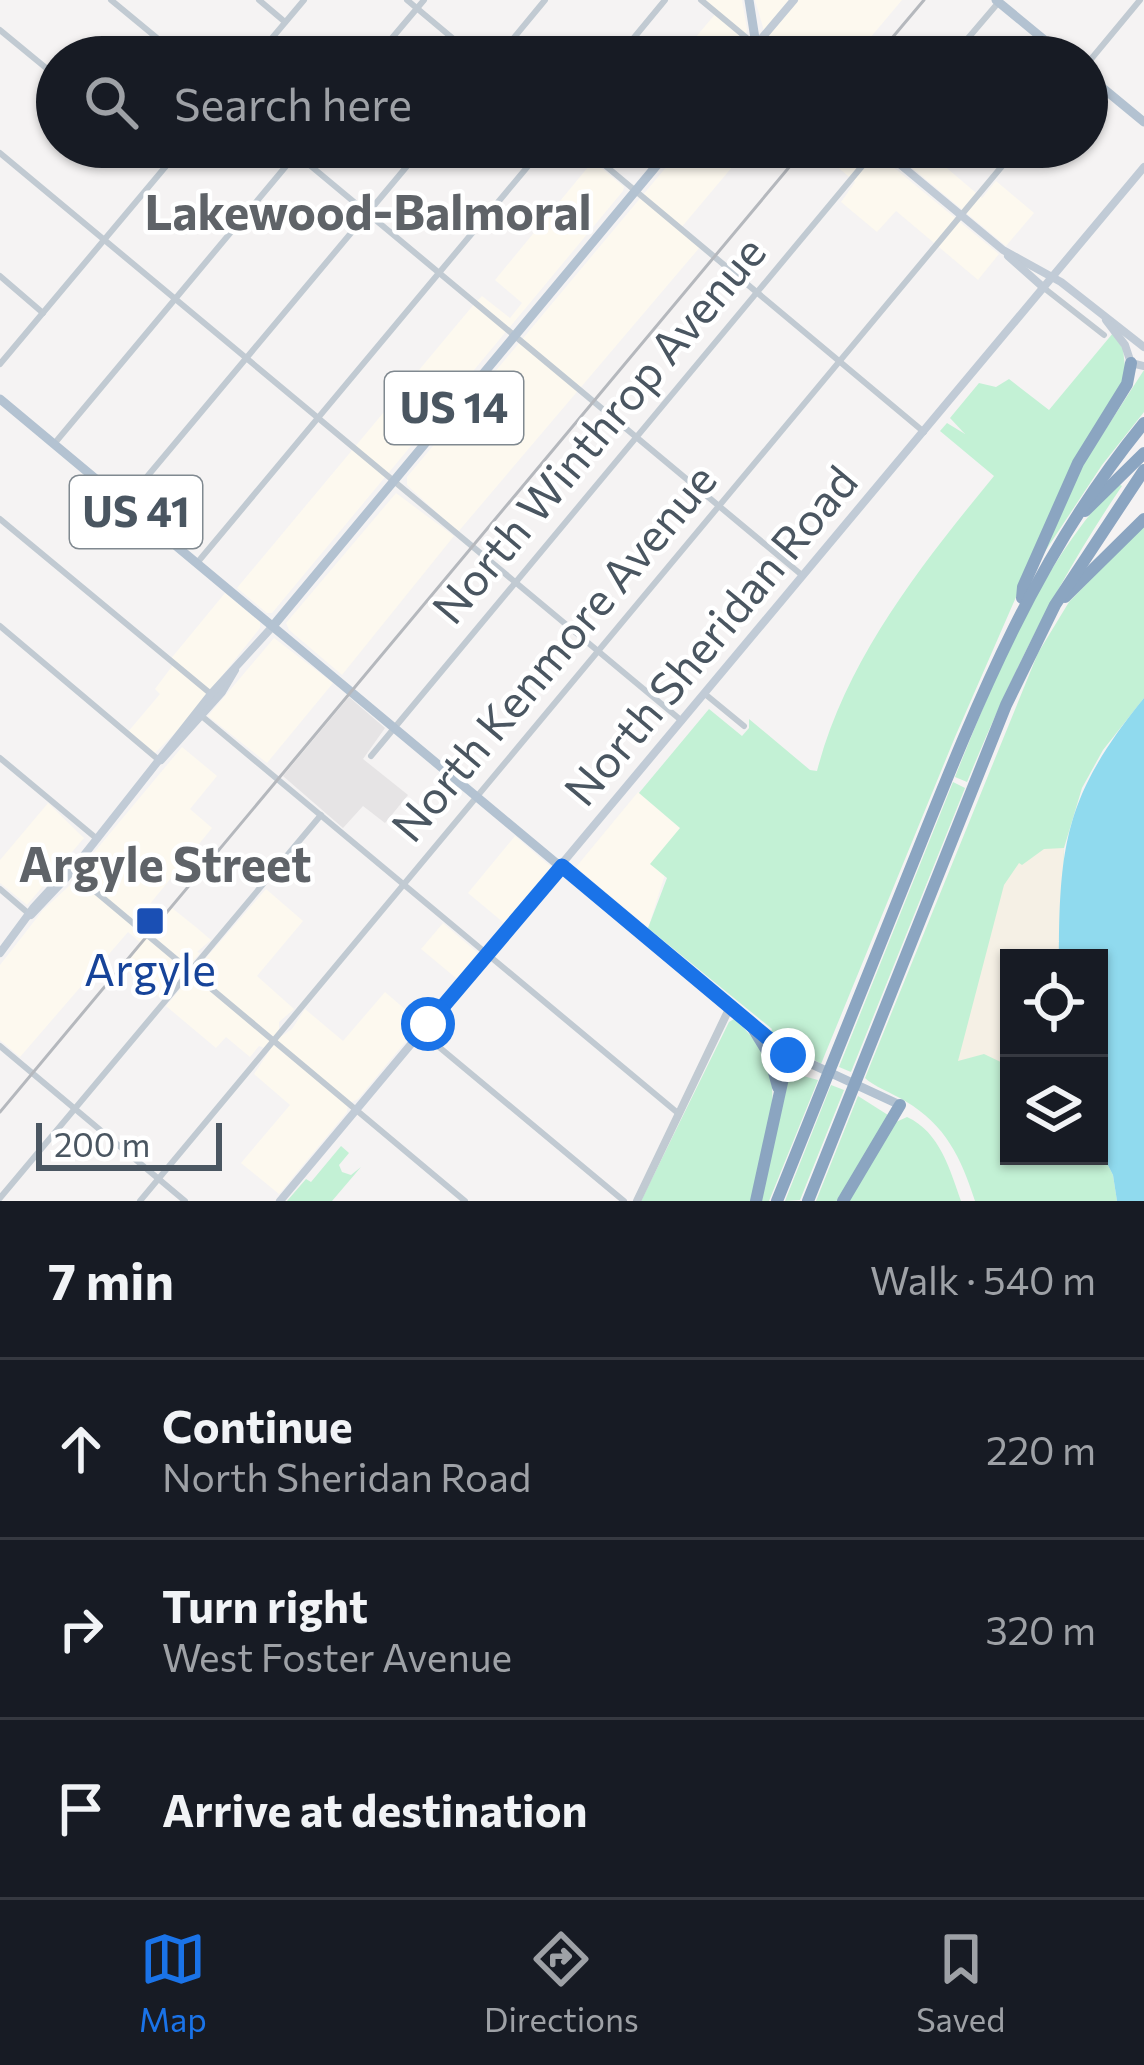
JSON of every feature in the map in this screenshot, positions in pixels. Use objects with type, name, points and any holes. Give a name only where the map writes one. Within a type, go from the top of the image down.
[{"type":"highway","points":[[1022,605],[1023,587],[1078,463],[1137,364]]},
{"type":"highway","points":[[777,1201],[966,730],[1022,605],[1066,530],[1144,423]]},
{"type":"highway","points":[[1066,530],[1144,453]]},
{"type":"highway","points":[[808,1201],[1006,705],[1055,605],[1144,470]]},
{"type":"highway","points":[[1055,605],[1144,519]]},
{"type":"highway","name":"US 41","points":[[750,1023],[771,1058],[777,1099],[756,1201]]},
{"type":"highway","points":[[777,1099],[785,1069],[796,1059]]},
{"type":"highway","name":"US 41","points":[[843,1201],[900,1105]]},
{"type":"main road","points":[[749,0],[755,36]]},
{"type":"main road","points":[[764,36],[794,0]]},
{"type":"main road","points":[[998,1],[1040,36]]},
{"type":"main road","points":[[1108,92],[1144,122]]},
{"type":"main road","name":"North Sheridan Road","points":[[280,1201],[1144,167]]},
{"type":"main road","name":"US 14","points":[[273,626],[654,168]]},
{"type":"main road","points":[[904,168],[1044,288]]},
{"type":"main road","points":[[1003,250],[1052,278],[1144,347]]},
{"type":"main road","points":[[1106,320],[1137,364]]},
{"type":"main road","name":"US 41","points":[[0,399],[750,1023],[796,1059],[900,1105]]},
{"type":"main road","points":[[0,953],[273,626]]},
{"type":"main road","points":[[199,714],[237,668]]},
{"type":"street","points":[[111,0],[155,36]]},
{"type":"street","points":[[259,0],[285,22]]},
{"type":"street","points":[[273,36],[304,0]]},
{"type":"street","points":[[406,0],[450,36]]},
{"type":"street","points":[[394,36],[424,0]]},
{"type":"street","points":[[515,36],[545,0]]},
{"type":"street","points":[[635,36],[665,0]]},
{"type":"street","points":[[701,0],[745,36]]},
{"type":"street","points":[[1108,39],[1140,0]]},
{"type":"street","points":[[969,36],[998,1]]},
{"type":"street","points":[[0,30],[36,60]]},
{"type":"street","points":[[0,153],[682,721]]},
{"type":"street","points":[[0,364],[164,168]]},
{"type":"street","points":[[54,444],[284,168]]},
{"type":"street","points":[[319,168],[803,576]]},
{"type":"street","points":[[125,503],[406,168]]},
{"type":"street","points":[[197,563],[526,168]]},
{"type":"street","points":[[608,168],[924,432]]},
{"type":"street","name":"North Winthrop Avenue","points":[[371,756],[860,168]]},
{"type":"street","name":"North Kenmore Avenue","points":[[140,1201],[1001,168]]},
{"type":"street","points":[[0,276],[43,313]]},
{"type":"street","points":[[1044,288],[1104,335]]},
{"type":"street","points":[[0,518],[211,694]]},
{"type":"street","points":[[0,626],[160,760]]},
{"type":"street","points":[[705,694],[744,726]]},
{"type":"street","points":[[199,714],[679,1114]]},
{"type":"street","points":[[0,758],[96,838]]},
{"type":"street","points":[[0,1198],[320,815]]},
{"type":"street","points":[[70,869],[465,1201]]},
{"type":"street","points":[[0,890],[31,915]]},
{"type":"street","points":[[637,1201],[730,1007]]},
{"type":"street","points":[[422,1032],[624,1201]]},
{"type":"street","points":[[0,1046],[185,1201]]},
{"type":"shaded area","points":[[742,0],[746,36],[697,36],[716,13],[705,3]]},
{"type":"shaded area","points":[[755,0],[902,0],[872,36],[766,36]]},
{"type":"shaded area","points":[[587,168],[601,168],[624,187],[272,613],[267,613],[237,588],[482,296],[510,318],[522,303],[495,280]]},
{"type":"shaded area","points":[[665,168],[731,168],[680,229],[700,247],[458,532],[407,485],[407,477]]},
{"type":"shaded area","points":[[839,168],[895,168],[999,254],[978,280],[896,211],[877,232],[841,202],[855,182]]},
{"type":"shaded area","points":[[912,168],[947,168],[982,198],[996,181],[1034,213],[1006,246]]},
{"type":"shaded area","points":[[396,493],[454,536],[342,675],[286,623]]},
{"type":"shaded area","points":[[225,593],[260,622],[260,628],[183,725],[153,755],[127,733],[160,694],[155,689],[173,665],[169,661]]},
{"type":"shaded area","points":[[274,638],[333,683],[267,763],[208,716]]},
{"type":"shaded area","points":[[349,697],[385,728],[363,759],[408,795],[385,823],[363,806],[343,828],[283,776]]},
{"type":"shaded area","points":[[182,747],[217,776],[190,809],[212,828],[140,916],[155,928],[172,908],[197,928],[211,940],[197,952],[193,961],[199,966],[266,889],[303,921],[257,976],[294,1009],[279,1022],[282,1036],[305,1009],[343,1041],[385,992],[421,1023],[358,1099],[348,1104],[347,1112],[279,1194],[241,1163],[290,1105],[254,1074],[270,1050],[259,1046],[250,1057],[226,1037],[216,1048],[166,1006],[187,981],[181,976],[173,980],[161,999],[123,967],[142,944],[128,932],[20,1057],[0,1040],[0,965],[43,910],[81,875],[81,868]]},
{"type":"shaded area","points":[[638,792],[680,828],[648,928],[576,867]]},
{"type":"shaded area","points":[[48,803],[84,838],[27,905],[0,883],[0,860]]},
{"type":"shaded area","points":[[515,836],[551,867],[504,923],[468,893]]},
{"type":"shaded area","points":[[443,923],[478,953],[457,979],[421,949]]},
{"type":"green space","points":[[1113,333],[1123,349],[1126,376],[1060,496],[821,1064],[771,1032],[648,928],[667,878],[650,864],[680,828],[639,793],[709,709],[742,736],[749,719],[817,771],[847,690],[889,614],[994,476],[940,431],[947,423],[965,434],[950,418],[979,383],[996,387],[1009,379],[1049,410]]},
{"type":"green space","points":[[1144,370],[1144,412],[1102,465],[1042,556],[1080,469]]},
{"type":"green space","points":[[1117,483],[1122,486],[1037,630],[967,782],[955,777],[1022,622],[1065,549]]},
{"type":"green space","points":[[1144,525],[1144,698],[1103,750],[1082,788],[1064,848],[1059,949],[1000,949],[1000,1165],[1108,1165],[1117,1201],[975,1201],[958,1157],[941,1132],[919,1110],[865,1078],[1038,653],[1069,602]]},
{"type":"green space","points":[[953,782],[965,788],[851,1072],[839,1067]]},
{"type":"green space","points":[[734,1019],[754,1040],[771,1082],[769,1126],[751,1201],[641,1201],[729,1022]]},
{"type":"green space","points":[[788,1072],[818,1080],[769,1201],[759,1201]]},
{"type":"green space","points":[[831,1085],[844,1090],[800,1200],[785,1201]]},
{"type":"green space","points":[[858,1096],[888,1115],[838,1201],[816,1201]]},
{"type":"green space","points":[[907,1117],[936,1142],[961,1201],[846,1201],[896,1122]]},
{"type":"green space","points":[[341,1146],[349,1153],[339,1165],[342,1172],[351,1175],[361,1167],[332,1201],[287,1201],[306,1179],[311,1182]]},
{"type":"sand","points":[[1064,848],[1059,949],[1000,949],[1000,1062],[984,1054],[958,1061],[1004,885],[1019,863],[1044,849]]},
{"type":"water","points":[[1144,698],[1144,1201],[1117,1201],[1108,1165],[1108,949],[1059,949],[1062,880],[1073,819],[1084,790]]},
{"type":"railway","points":[[894,36],[924,0]]},
{"type":"railway","points":[[0,1112],[788,168]]},
{"type":"place","name":"Argyle","points":[[150,921]]},
{"type":"district","name":"Lakewood-Balmoral","points":[[368,213]]},
{"type":"district","name":"Argyle Street","points":[[165,865]]},
{"type":"route","points":[[428,1024],[562,866],[788,1055]]}]
